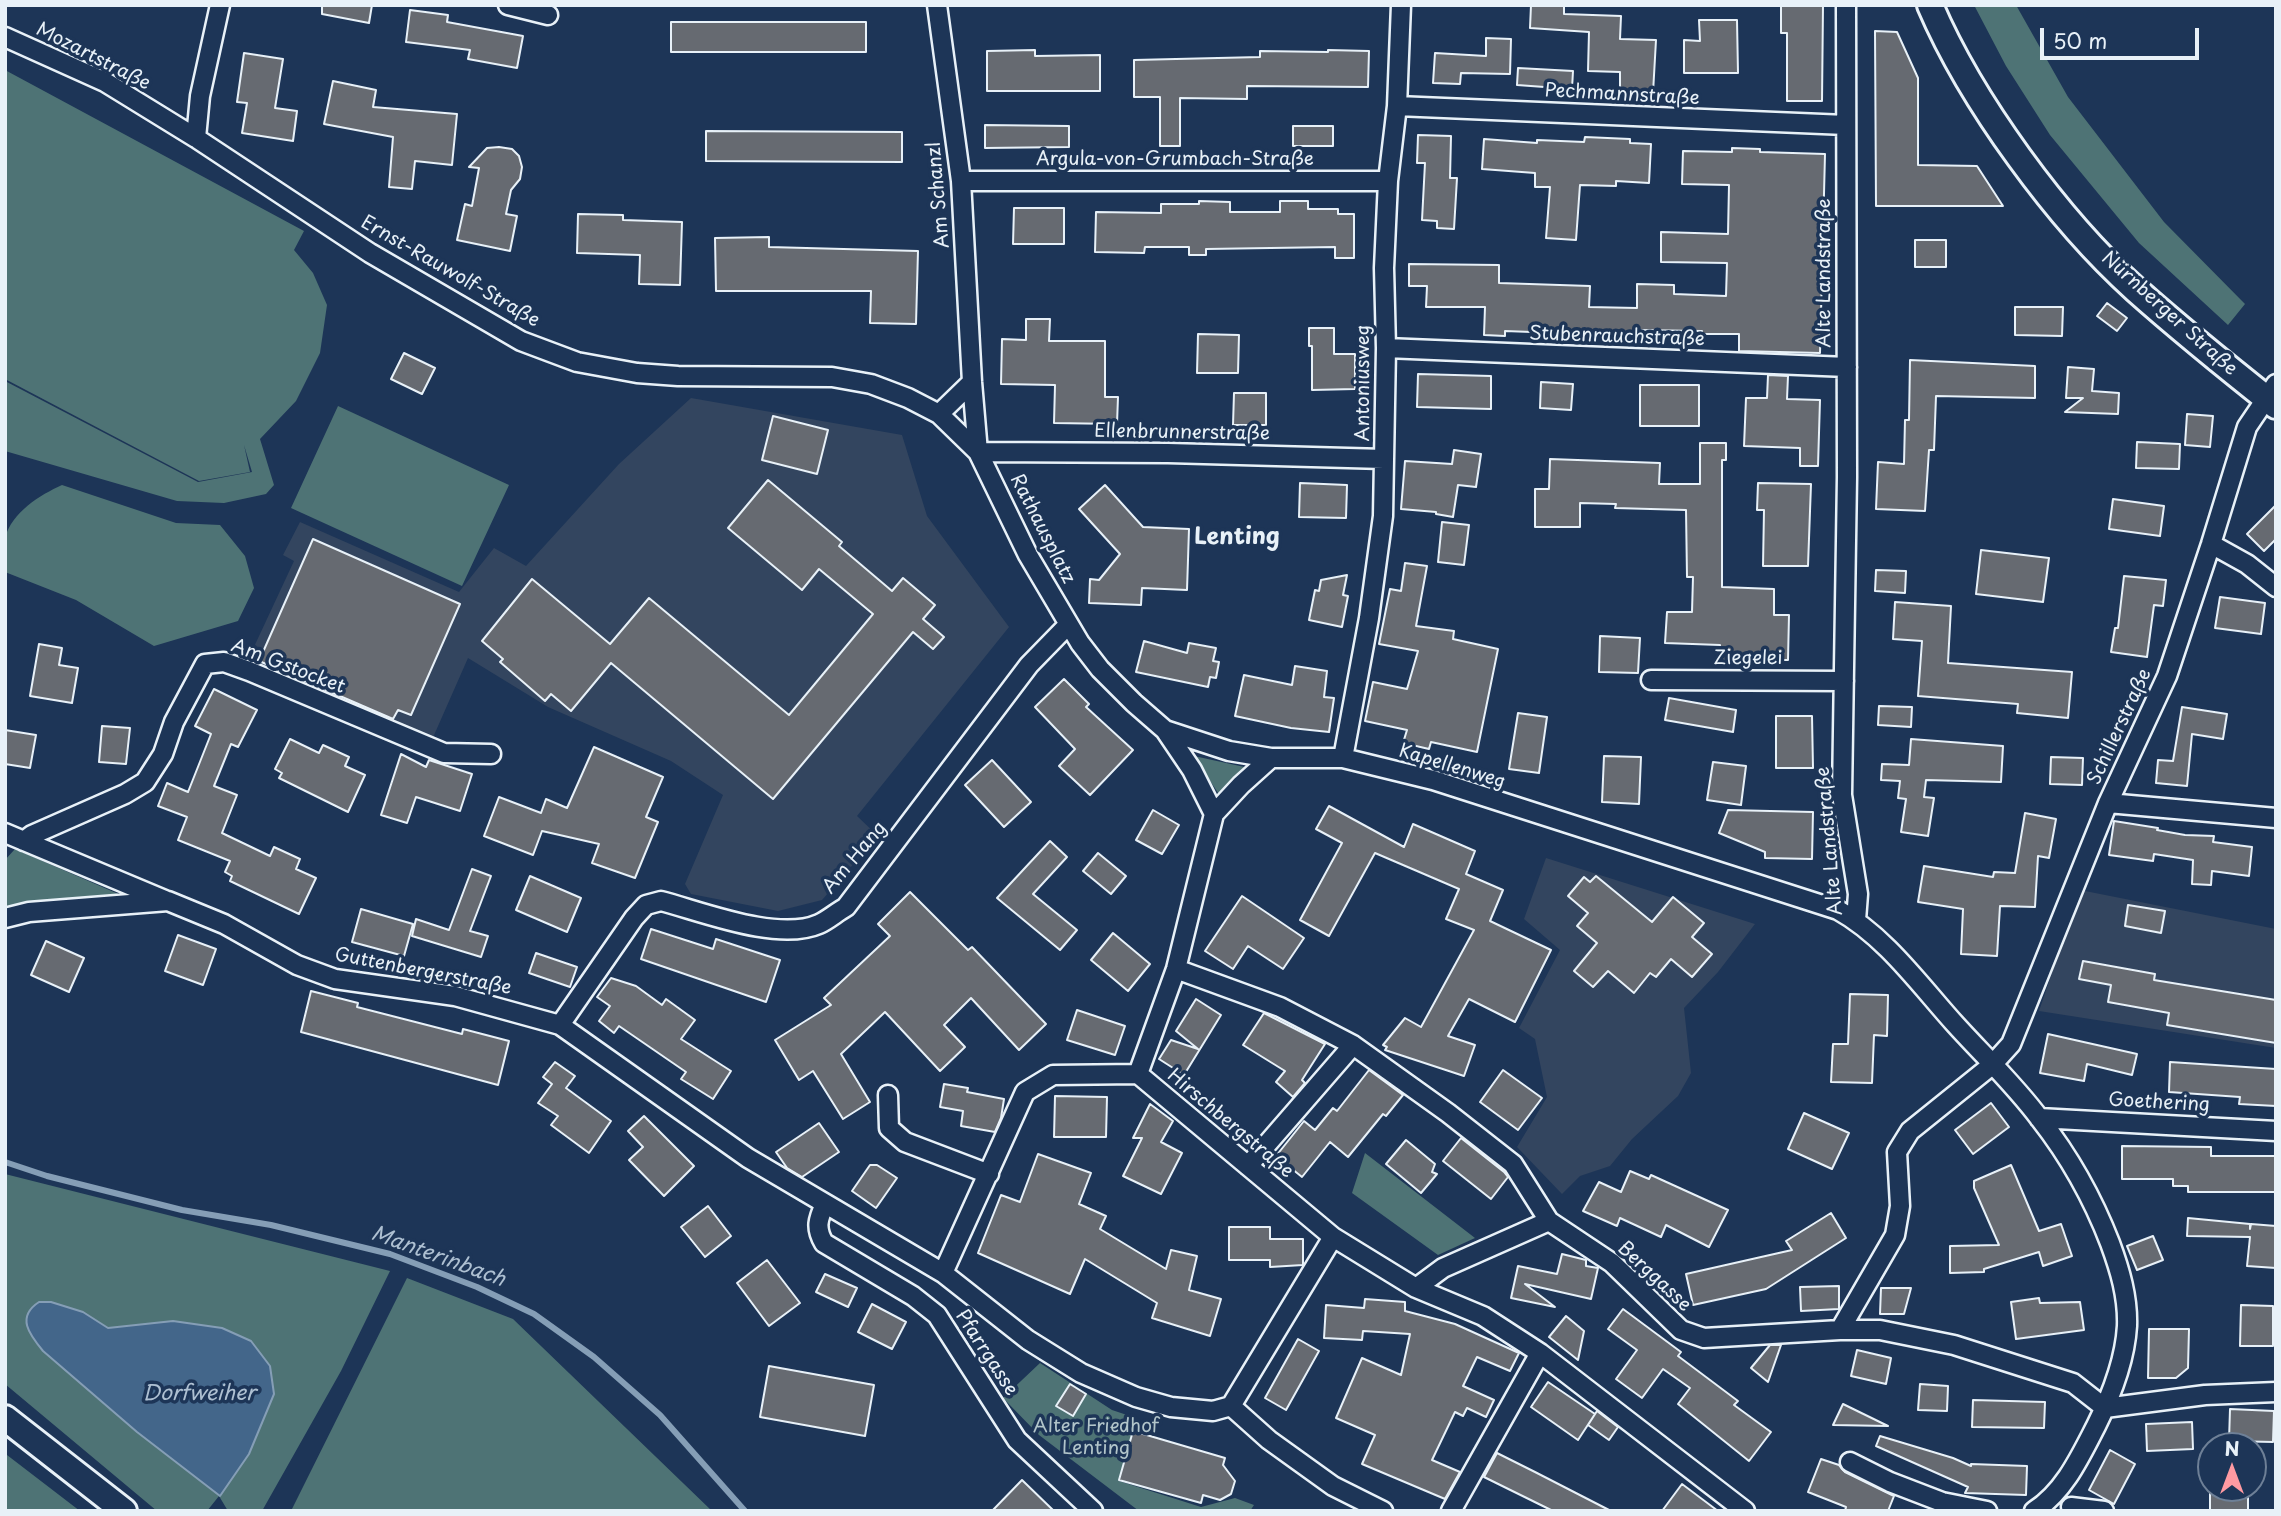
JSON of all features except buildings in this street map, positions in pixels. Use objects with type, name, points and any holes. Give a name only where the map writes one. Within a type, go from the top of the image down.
[{"type":"main road","name":"Nürnberger Straße","points":[[1930,5],[1976,91],[2054,202],[2134,288],[2272,396]]},
{"type":"main road","points":[[5,1418],[124,1511]]},
{"type":"street","points":[[197,138],[200,96],[220,5]]},
{"type":"street","points":[[508,5],[548,15]]},
{"type":"street","name":"Am Schanzl","points":[[937,5],[961,181],[978,453]]},
{"type":"street","name":"Antoniusweg","points":[[1343,758],[1371,605],[1383,516],[1386,348],[1384,268],[1388,181],[1397,106],[1401,5]]},
{"type":"street","name":"Alte Landstraße","points":[[1846,5],[1847,367],[1842,796],[1858,894],[1856,920],[1886,947],[2039,1118],[2071,1164],[2089,1196],[2113,1253],[2126,1294],[2127,1327],[2121,1362],[2105,1408],[2082,1454],[2060,1488],[2034,1511]]},
{"type":"street","name":"Mozartstraße","points":[[5,37],[105,82],[197,138]]},
{"type":"street","name":"Pechmannstraße","points":[[1397,106],[1846,125]]},
{"type":"street","name":"Ernst-Rauwolf-Straße","points":[[197,138],[370,253],[521,341],[577,362],[636,373],[678,376],[832,377],[871,384],[908,398],[939,414],[978,453]]},
{"type":"street","name":"Argula-von-Grumbach-Straße","points":[[961,181],[1388,181]]},
{"type":"street","name":"Stubenrauchstraße","points":[[1386,348],[1847,367]]},
{"type":"street","points":[[939,414],[972,382]]},
{"type":"street","name":"Schillerstraße","points":[[1992,1065],[2011,1044],[2108,803],[2167,676],[2247,427],[2272,396]]},
{"type":"street","name":"Ellenbrunnerstraße","points":[[978,453],[1180,453],[1384,459]]},
{"type":"street","name":"Rathausplatz","points":[[978,453],[1028,555],[1068,625]]},
{"type":"street","points":[[2211,544],[2247,564],[2276,587]]},
{"type":"street","name":"Kapellenweg","points":[[1068,625],[1100,669],[1165,730],[1230,751],[1270,758],[1343,758],[1433,780],[1838,910],[1856,920]]},
{"type":"street","name":"Am Hang","points":[[560,1024],[634,918],[646,905],[661,901],[764,928],[790,931],[818,924],[846,907],[1029,665],[1068,625]]},
{"type":"street","name":"Am Gstocket","points":[[24,841],[145,782],[163,754],[174,722],[205,664],[224,662],[249,671],[444,753],[491,754]]},
{"type":"street","name":"Ziegelei","points":[[1651,680],[1844,681]]},
{"type":"street","points":[[1165,730],[1192,770],[1214,814]]},
{"type":"street","name":"Hirschbergstraße","points":[[1270,758],[1214,814],[1176,970],[1138,1074],[1333,1237],[1416,1288],[1483,1316],[1540,1353],[1745,1511]]},
{"type":"street","points":[[2108,803],[2276,818]]},
{"type":"street","points":[[5,833],[168,901]]},
{"type":"street","name":"Guttenbergerstraße","points":[[5,918],[29,912],[168,901],[224,924],[297,965],[335,979],[455,996],[560,1024],[748,1158],[943,1273],[1028,1340],[1081,1373],[1136,1397],[1171,1407],[1213,1410],[1231,1406]]},
{"type":"street","name":"Berggasse","points":[[1176,970],[1280,1007],[1353,1045],[1448,1113],[1513,1164],[1549,1222],[1612,1263],[1681,1330],[1704,1338],[1840,1330],[1880,1331],[1954,1345],[2073,1383],[2105,1408]]},
{"type":"street","points":[[1248,1166],[1353,1045]]},
{"type":"street","points":[[1840,1330],[1895,1235],[1900,1206],[1897,1152],[1910,1131],[1992,1065]]},
{"type":"street","points":[[943,1273],[1025,1092],[1053,1075],[1138,1074]]},
{"type":"street","points":[[888,1096],[889,1128],[905,1142],[989,1174]]},
{"type":"street","name":"Goethering","points":[[2039,1118],[2276,1131]]},
{"type":"street","name":"Pfarrgasse","points":[[825,1204],[817,1231],[824,1243],[914,1296],[937,1315],[1017,1440],[1093,1511]]},
{"type":"street","points":[[1416,1288],[1443,1268],[1549,1222]]},
{"type":"street","points":[[1333,1237],[1231,1406],[1269,1440],[1333,1486],[1383,1511]]},
{"type":"street","points":[[1451,1511],[1540,1353]]},
{"type":"street","points":[[2105,1408],[2205,1395],[2276,1392]]},
{"type":"street","points":[[1850,1462],[1890,1482],[1942,1502],[1987,1511]]},
{"type":"street","points":[[2060,1488],[2072,1509],[2104,1511]]},
{"type":"shaded area","points":[[691,398],[902,435],[927,516],[1009,627],[857,816],[878,836],[822,900],[778,911],[691,894],[685,884],[723,795],[671,761],[548,707],[468,658],[431,742],[246,664],[294,561],[283,555],[300,522],[459,592],[494,548],[526,566],[619,464]]},
{"type":"shaded area","points":[[1546,858],[1755,924],[1718,972],[1684,1008],[1691,1073],[1678,1096],[1632,1139],[1610,1166],[1580,1176],[1562,1194],[1517,1147],[1547,1097],[1535,1039],[1519,1028],[1560,950],[1524,919]]},
{"type":"shaded area","points":[[2080,890],[2276,929],[2276,1048],[2039,1011]]},
{"type":"green space","points":[[1974,5],[2016,5],[2068,97],[2164,222],[2245,304],[2228,325],[2139,243],[2050,135],[2006,66]]},
{"type":"green space","points":[[5,70],[304,231],[294,250],[313,273],[327,305],[320,353],[296,401],[260,439],[274,485],[266,494],[224,503],[177,501],[5,451],[5,381],[198,482],[252,472],[244,445],[250,472],[199,481],[5,379]]},
{"type":"green space","points":[[338,406],[509,485],[462,586],[291,508]]},
{"type":"green space","points":[[62,485],[176,523],[220,525],[245,556],[254,588],[238,621],[154,646],[76,600],[5,572],[5,538],[14,520],[36,499]]},
{"type":"green space","points":[[1194,756],[1249,768],[1220,796]]},
{"type":"green space","points":[[15,849],[123,896],[5,906],[5,860]]},
{"type":"green space","points":[[1365,1153],[1475,1238],[1438,1255],[1352,1193]]},
{"type":"green space","points":[[5,1174],[390,1271],[341,1371],[262,1511],[228,1511],[219,1496],[207,1511],[157,1511],[5,1384]],"holes":[[[83,1312],[108,1328],[139,1326],[31,1336]]]},
{"type":"green space","points":[[407,1278],[513,1319],[712,1511],[291,1511]]},
{"type":"green space","name":"Alter Friedhof Lenting","points":[[1040,1363],[1112,1410],[1136,1418],[1119,1481],[1201,1507],[1235,1498],[1254,1505],[1250,1511],[1139,1511],[1039,1435],[1003,1398]]},
{"type":"green space","points":[[7,1455],[80,1511],[5,1511]]},
{"type":"water","name":"Dorfweiher","points":[[39,1302],[51,1302],[83,1312],[108,1328],[173,1321],[222,1328],[251,1341],[270,1366],[274,1394],[249,1454],[220,1496],[137,1432],[43,1351],[33,1338],[26,1320],[32,1308]]},
{"type":"waterway","name":"Manterinbach","points":[[5,1162],[47,1176],[182,1210],[271,1225],[390,1254],[477,1287],[534,1314],[594,1357],[660,1415],[745,1511]]},
{"type":"district","name":"Lenting","points":[[1237,538]]}]
